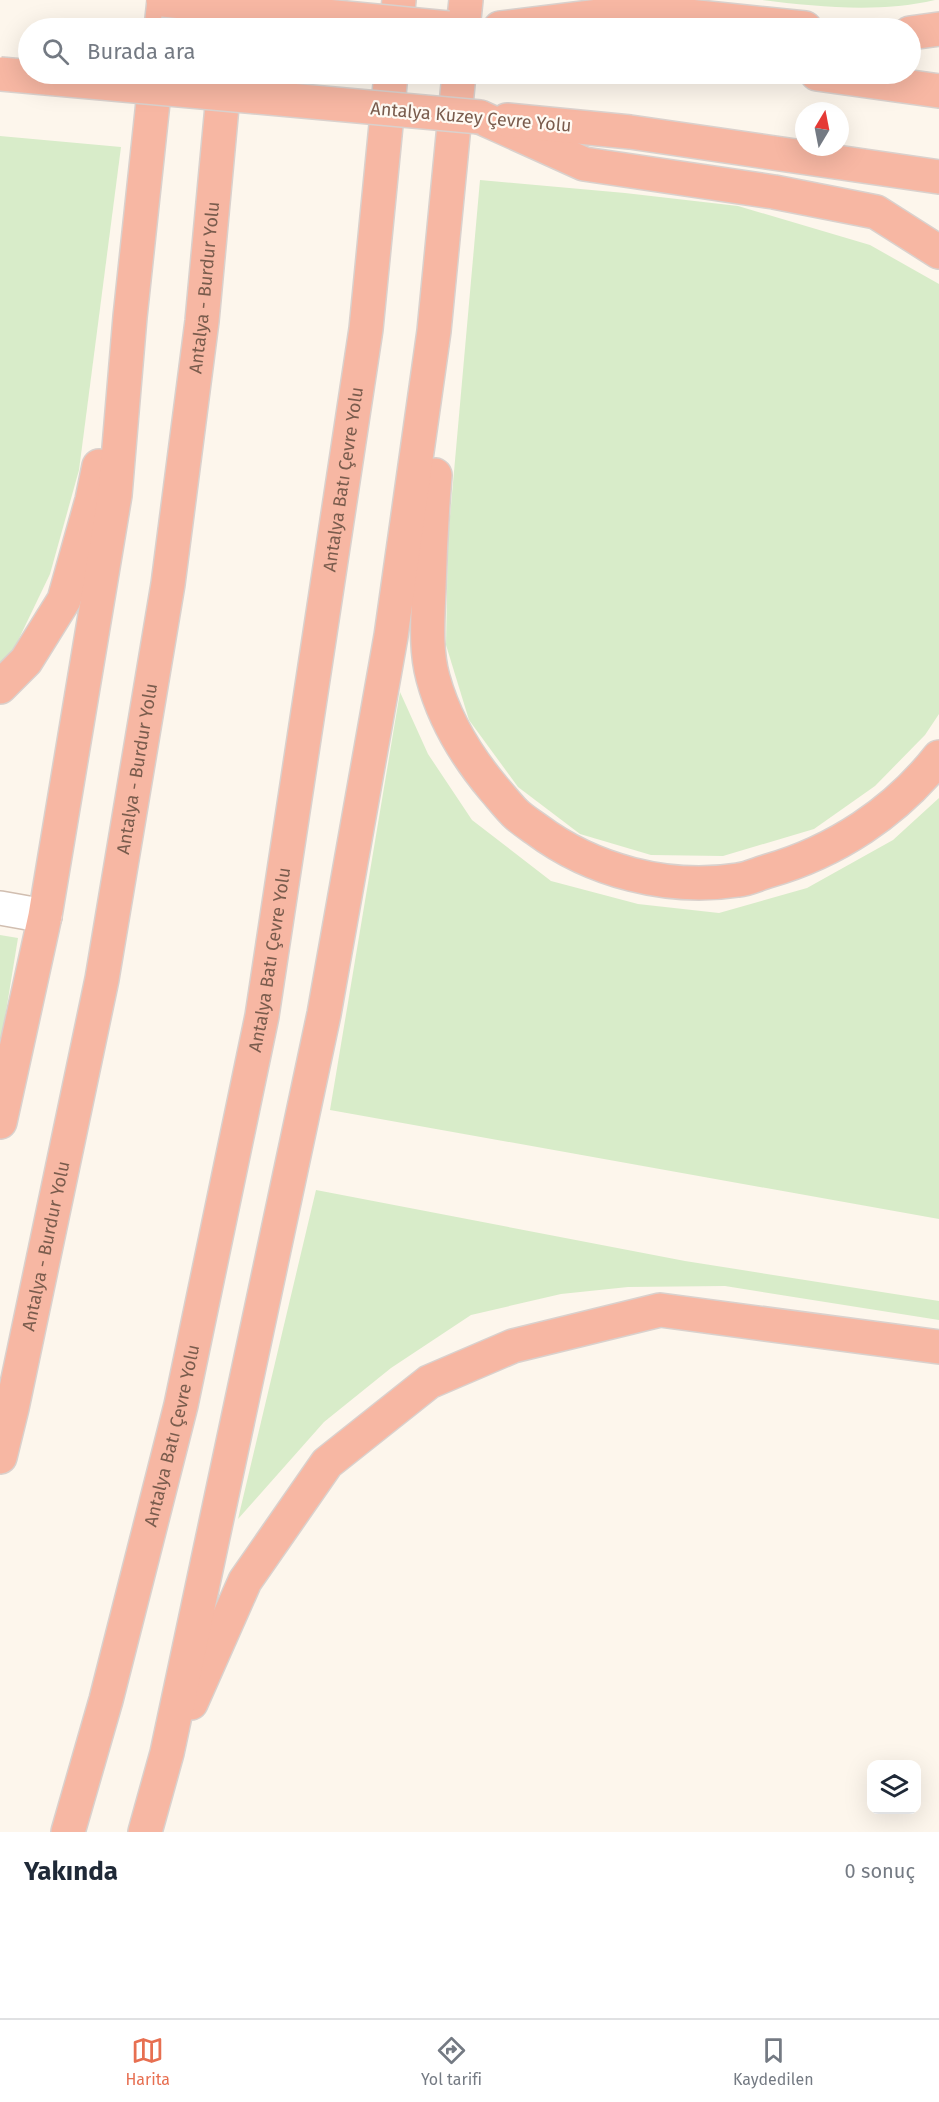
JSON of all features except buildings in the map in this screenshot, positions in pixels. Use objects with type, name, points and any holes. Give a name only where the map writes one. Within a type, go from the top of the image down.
[{"type":"highway","points":[[162,18],[164,0],[347,18]]},
{"type":"highway","points":[[231,18],[232,0]]},
{"type":"highway","points":[[397,18],[399,0]]},
{"type":"highway","points":[[464,18],[466,0]]},
{"type":"highway","points":[[582,18],[640,11],[708,18]]},
{"type":"highway","points":[[921,31],[939,29]]},
{"type":"highway","name":"Antalya Kuzey Çevre Yolu","points":[[0,74],[18,76]]},
{"type":"highway","name":"Antalya Kuzey Çevre Yolu","points":[[112,84],[630,132],[939,177]]},
{"type":"highway","points":[[0,1122],[45,916],[115,495],[130,317],[155,84]]},
{"type":"highway","name":"Antalya - Burdur Yolu","points":[[0,1457],[15,1397],[102,979],[164,607],[202,321],[224,84]]},
{"type":"highway","name":"Antalya Batı Çevre Yolu","points":[[68,1832],[106,1700],[180,1405],[262,1016],[366,329],[390,84]]},
{"type":"highway","points":[[145,1832],[167,1753],[324,1014],[391,636],[434,331],[458,84]]},
{"type":"highway","points":[[889,84],[939,91]]},
{"type":"highway","points":[[480,117],[584,164],[774,192],[876,212],[939,252]]},
{"type":"highway","points":[[0,687],[26,661],[64,600],[92,500],[130,317]]},
{"type":"highway","points":[[434,331],[441,412],[431,521],[428,598],[427,632],[433,678],[448,719],[476,767],[516,814],[552,841],[598,865],[644,877],[694,883],[738,880],[789,866],[837,844],[884,814],[929,770],[939,757]]},
{"type":"highway","points":[[167,1753],[245,1581],[327,1463],[429,1382],[513,1346],[660,1310],[939,1347]]},
{"type":"street","points":[[0,908],[45,916]]},
{"type":"green space","points":[[762,0],[935,0],[871,8],[849,8]]},
{"type":"green space","points":[[0,136],[121,147],[79,470],[50,574],[13,651],[0,663]]},
{"type":"green space","points":[[480,180],[738,206],[870,245],[939,284],[939,714],[925,735],[875,786],[814,829],[723,856],[651,855],[580,834],[518,787],[469,720],[446,645],[448,539]]},
{"type":"green space","points":[[400,692],[428,754],[472,820],[551,881],[638,904],[719,913],[807,888],[893,840],[939,798],[939,1219],[330,1110]]},
{"type":"green space","points":[[0,935],[18,938],[1,1042],[0,1042]]},
{"type":"green space","points":[[316,1190],[685,1261],[939,1301],[939,1320],[725,1286],[628,1287],[561,1294],[471,1315],[391,1368],[324,1422],[238,1519]]}]
